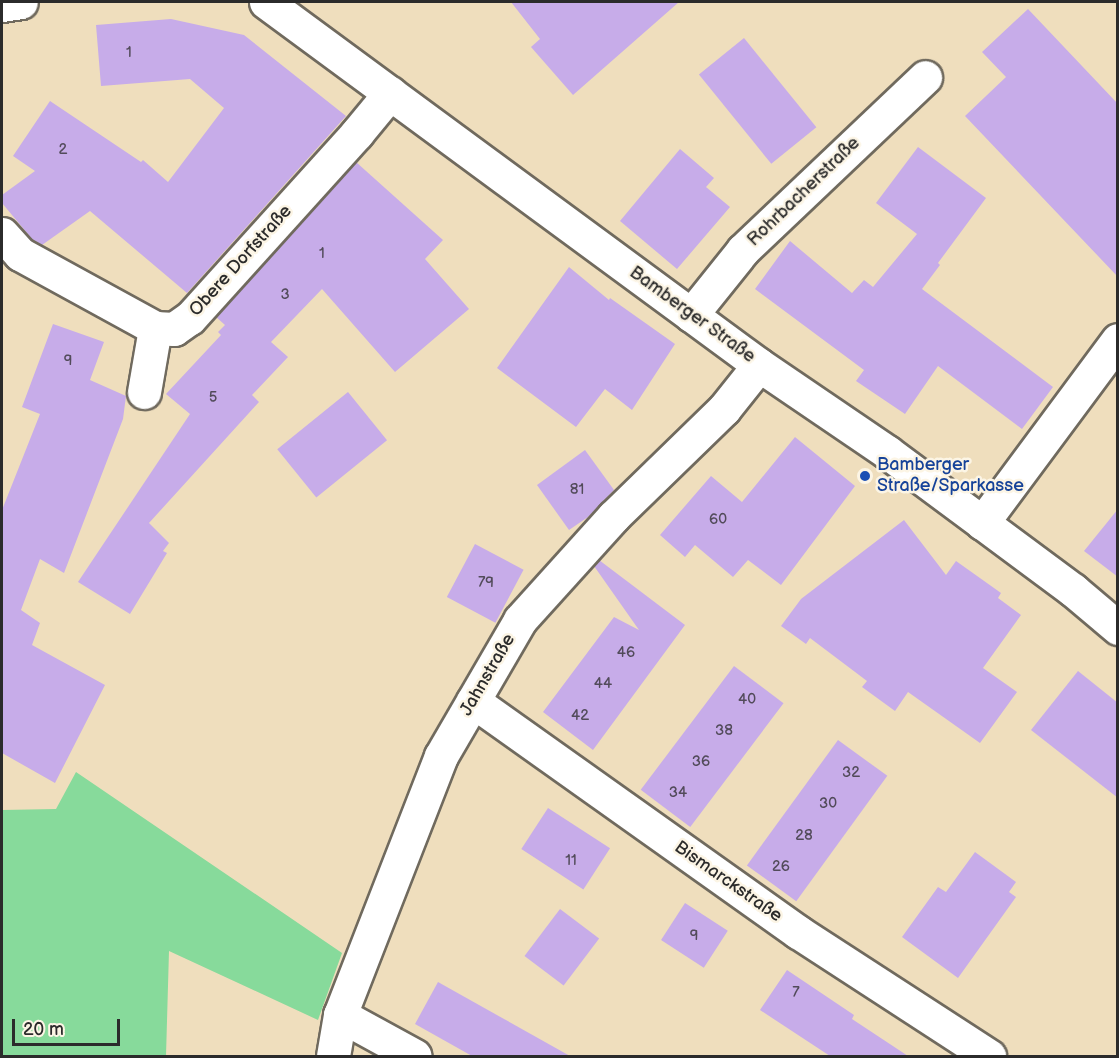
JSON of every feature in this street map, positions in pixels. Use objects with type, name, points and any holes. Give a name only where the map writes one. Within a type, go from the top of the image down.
[{"type":"street","points":[[2,5],[21,2]]},
{"type":"street","name":"Bamberger Straße","points":[[266,2],[759,365],[887,452],[1073,590],[1118,628]]},
{"type":"street","name":"Rohrbacherstraße","points":[[691,315],[743,250],[925,77]]},
{"type":"street","name":"Obere Dorfstraße","points":[[156,328],[174,329],[190,318],[357,134],[390,93]]},
{"type":"street","points":[[2,234],[20,254],[156,328],[144,392]]},
{"type":"street","points":[[982,523],[1118,340]]},
{"type":"street","name":"Jahnstraße","points":[[333,1056],[340,1015],[441,756],[520,620],[613,517],[724,409],[759,365]]},
{"type":"street","name":"Bismarckstraße","points":[[472,701],[798,932],[989,1056]]},
{"type":"street","points":[[340,1015],[415,1056]]},
{"type":"green space","points":[[76,772],[342,953],[318,1020],[169,951],[166,1056],[2,1056],[2,810],[56,809]]},
{"type":"building","points":[[511,2],[679,2],[573,95],[531,47],[540,39]]},
{"type":"building","points":[[1028,9],[1118,104],[1118,277],[965,116],[1006,77],[982,52]]},
{"type":"building","points":[[171,19],[244,35],[346,116],[187,293],[90,211],[42,245],[32,239],[2,203],[2,195],[35,171],[13,156],[50,101],[141,162],[143,160],[168,182],[224,108],[190,79],[101,86],[96,25]]},
{"type":"building","points":[[744,38],[816,127],[771,164],[699,75]]},
{"type":"building","points":[[918,147],[986,198],[938,263],[940,265],[922,289],[1053,387],[1022,429],[938,366],[905,414],[856,381],[864,370],[755,289],[790,241],[852,293],[864,280],[873,287],[917,234],[876,203]]},
{"type":"building","points":[[680,149],[714,178],[706,187],[730,207],[677,269],[620,221]]},
{"type":"building","points":[[356,162],[443,240],[425,259],[469,309],[395,372],[322,289],[271,342],[288,357],[252,395],[259,402],[149,523],[169,543],[163,551],[167,553],[130,614],[78,582],[190,414],[166,394],[221,335],[218,332],[225,325],[216,317]]},
{"type":"building","points":[[569,267],[609,300],[610,298],[675,344],[632,410],[605,389],[576,427],[497,368]]},
{"type":"building","points":[[53,324],[104,342],[90,380],[126,396],[123,419],[64,573],[40,559],[21,610],[40,623],[32,645],[105,685],[55,783],[2,753],[2,510],[40,414],[22,407]]},
{"type":"building","points":[[348,392],[387,440],[316,497],[277,449]]},
{"type":"building","points":[[795,437],[855,486],[781,585],[748,560],[733,577],[695,545],[685,557],[660,535],[711,476],[742,502]]},
{"type":"building","points":[[585,450],[614,490],[588,517],[569,530],[537,485]]},
{"type":"building","points":[[1118,509],[1118,577],[1084,551]]},
{"type":"building","points":[[904,520],[946,575],[956,561],[1001,593],[998,598],[1021,615],[983,668],[1017,692],[980,743],[908,692],[895,711],[862,687],[867,681],[810,638],[806,644],[781,626],[801,599]]},
{"type":"building","points":[[475,544],[524,570],[495,623],[447,597]]},
{"type":"building","points":[[599,560],[685,625],[593,750],[543,712],[614,617],[639,630],[594,566]]},
{"type":"building","points":[[734,666],[784,703],[690,827],[641,790]]},
{"type":"building","points":[[1078,671],[1118,703],[1118,798],[1031,730]]},
{"type":"building","points":[[838,740],[887,776],[796,901],[747,865]]},
{"type":"building","points":[[548,808],[610,848],[583,889],[521,849]]},
{"type":"building","points":[[975,852],[1016,882],[1009,892],[1016,897],[958,978],[902,937],[938,887],[946,892]]},
{"type":"building","points":[[685,903],[728,931],[704,968],[661,940]]},
{"type":"building","points":[[560,909],[599,938],[564,986],[524,956]]},
{"type":"building","points":[[787,970],[854,1015],[852,1019],[908,1056],[830,1056],[760,1010]]},
{"type":"building","points":[[438,982],[570,1056],[472,1056],[415,1024]]},
{"type":"place","name":"Bamberger Straße/Sparkasse","points":[[865,476]]}]
